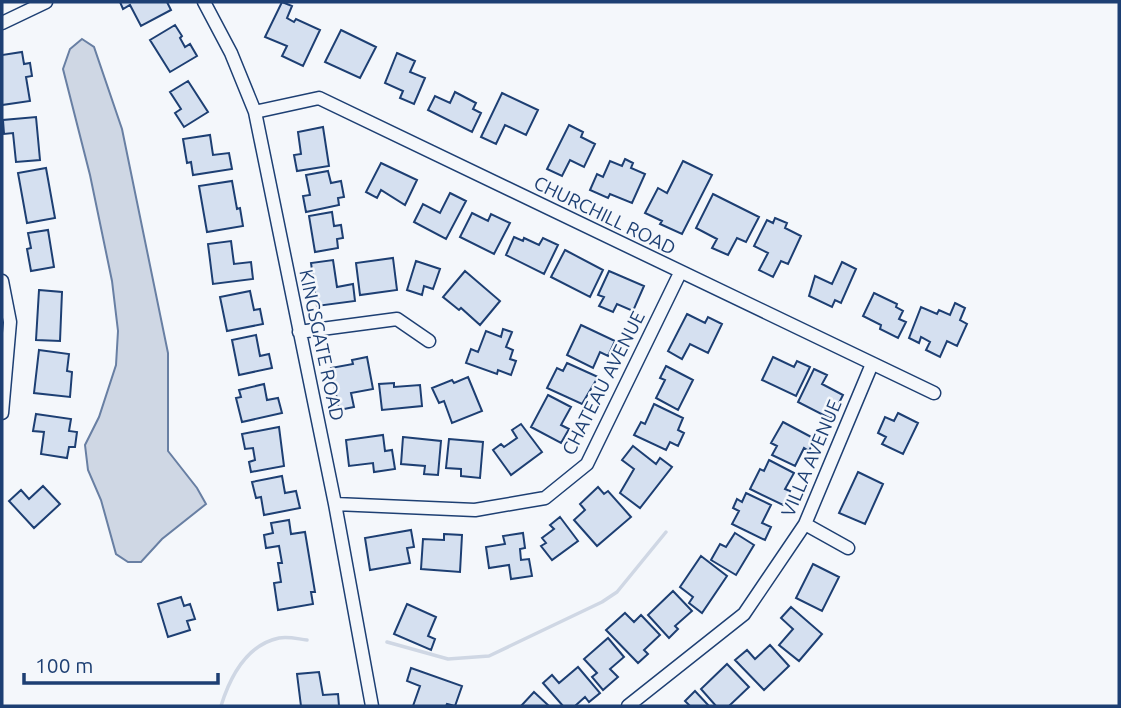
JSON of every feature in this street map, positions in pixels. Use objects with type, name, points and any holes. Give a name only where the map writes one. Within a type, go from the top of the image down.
[{"type":"street","points":[[2,23],[46,2]]},
{"type":"street","name":"KINGSGATE ROAD","points":[[204,2],[231,53],[255,111],[335,503],[372,706]]},
{"type":"street","name":"CHURCHILL ROAD","points":[[255,111],[319,98],[934,393]]},
{"type":"street","name":"CHATEAU AVENUE","points":[[335,503],[475,510],[545,498],[587,464],[680,272]]},
{"type":"street","points":[[2,281],[10,322],[2,413]]},
{"type":"street","points":[[299,332],[397,319],[429,341]]},
{"type":"street","name":"VILLA AVENUE","points":[[628,706],[744,614],[805,524],[872,364]]},
{"type":"street","points":[[805,524],[848,548]]},
{"type":"shaded area","points":[[82,39],[94,47],[122,129],[168,353],[168,451],[206,504],[162,539],[141,562],[128,562],[116,554],[101,500],[88,470],[85,445],[99,417],[116,365],[118,331],[112,281],[90,175],[63,69],[70,49]]},
{"type":"building","points":[[120,2],[167,2],[171,10],[141,26],[130,5],[123,9]]},
{"type":"building","points":[[282,2],[292,6],[287,18],[294,22],[296,19],[320,30],[303,66],[282,56],[287,46],[265,37]]},
{"type":"building","points":[[175,25],[185,47],[190,44],[197,56],[170,72],[150,40]]},
{"type":"building","points":[[341,30],[376,47],[360,78],[325,62]]},
{"type":"building","points":[[22,52],[24,64],[30,63],[32,76],[26,77],[30,101],[2,105],[2,55]]},
{"type":"building","points":[[397,53],[415,61],[410,72],[425,78],[414,104],[400,98],[403,91],[385,83]]},
{"type":"building","points":[[188,81],[208,112],[184,127],[175,113],[181,109],[170,92]]},
{"type":"building","points":[[455,92],[476,103],[473,109],[481,113],[472,132],[428,110],[435,96],[450,103]]},
{"type":"building","points":[[502,93],[538,110],[526,135],[505,125],[496,144],[481,137]]},
{"type":"building","points":[[36,117],[40,160],[16,162],[13,133],[4,134],[3,120]]},
{"type":"building","points":[[569,125],[583,132],[581,137],[595,144],[584,167],[570,160],[562,176],[547,169]]},
{"type":"building","points":[[323,127],[329,166],[297,171],[294,155],[301,154],[298,132]]},
{"type":"building","points":[[210,135],[213,155],[229,153],[232,169],[193,175],[191,162],[187,163],[183,139]]},
{"type":"building","points":[[625,159],[633,163],[631,168],[645,174],[632,203],[610,194],[608,198],[590,190],[597,174],[603,177],[610,161],[622,166]]},
{"type":"building","points":[[683,161],[712,175],[682,234],[660,224],[662,221],[645,213],[658,188],[667,193]]},
{"type":"building","points":[[381,163],[417,180],[405,205],[381,190],[377,198],[366,192]]},
{"type":"building","points":[[46,168],[55,218],[27,223],[18,173]]},
{"type":"building","points":[[328,171],[331,183],[341,181],[344,197],[338,198],[339,205],[306,212],[303,196],[310,195],[306,175]]},
{"type":"building","points":[[232,181],[243,226],[207,232],[199,186]]},
{"type":"building","points":[[450,193],[466,201],[446,239],[414,222],[423,204],[440,213]]},
{"type":"building","points":[[713,194],[759,217],[746,242],[737,238],[728,255],[712,248],[717,239],[696,228]]},
{"type":"building","points":[[332,212],[334,226],[341,225],[343,238],[337,239],[338,248],[315,252],[309,216]]},
{"type":"building","points":[[472,213],[488,221],[491,214],[510,223],[494,254],[460,237]]},
{"type":"building","points":[[775,218],[787,223],[785,228],[801,236],[788,264],[781,261],[773,277],[759,270],[768,253],[754,246],[767,220],[773,223]]},
{"type":"building","points":[[48,230],[54,267],[31,271],[27,249],[31,248],[28,233]]},
{"type":"building","points":[[514,237],[539,245],[543,238],[558,245],[544,274],[506,255]]},
{"type":"building","points":[[231,241],[234,264],[251,262],[253,279],[213,284],[208,244]]},
{"type":"building","points":[[565,250],[603,270],[590,297],[551,277]]},
{"type":"building","points":[[393,258],[397,290],[360,295],[356,263]]},
{"type":"building","points":[[333,260],[337,287],[353,284],[355,301],[317,306],[311,263]]},
{"type":"building","points":[[416,261],[440,269],[433,289],[424,286],[422,295],[407,290]]},
{"type":"building","points":[[842,262],[856,269],[841,303],[835,300],[832,307],[809,296],[815,276],[832,284]]},
{"type":"building","points":[[465,271],[500,301],[480,325],[443,297]]},
{"type":"building","points":[[609,271],[644,286],[633,311],[617,304],[613,312],[599,306],[604,297],[598,295]]},
{"type":"building","points":[[39,290],[62,292],[60,341],[36,340]]},
{"type":"building","points":[[250,291],[254,310],[260,309],[263,324],[227,331],[220,297]]},
{"type":"building","points":[[874,293],[897,304],[896,307],[903,311],[899,319],[906,322],[898,338],[863,316]]},
{"type":"building","points":[[955,303],[965,308],[960,320],[967,324],[957,346],[947,341],[940,357],[926,350],[930,342],[921,337],[919,343],[909,338],[921,307],[937,314],[939,310],[950,315]]},
{"type":"building","points":[[687,314],[705,323],[708,317],[722,324],[708,353],[690,344],[682,359],[668,351]]},
{"type":"building","points":[[581,325],[615,341],[608,356],[600,352],[593,368],[567,355]]},
{"type":"building","points":[[503,329],[512,332],[506,347],[513,350],[510,359],[516,361],[511,375],[498,370],[497,374],[466,363],[471,349],[478,352],[486,331],[501,337]]},
{"type":"building","points":[[256,335],[260,356],[269,354],[272,368],[239,375],[232,340]]},
{"type":"building","points":[[39,350],[69,354],[67,371],[72,372],[70,397],[34,393]]},
{"type":"building","points":[[367,357],[373,389],[351,393],[354,407],[339,410],[331,368],[353,364],[352,360]]},
{"type":"building","points":[[773,357],[794,367],[797,361],[810,367],[796,396],[762,380]]},
{"type":"building","points":[[567,363],[598,377],[582,404],[547,388],[557,368],[563,371]]},
{"type":"building","points":[[666,366],[693,380],[678,410],[656,398],[665,380],[660,378]]},
{"type":"building","points":[[814,369],[827,375],[822,384],[843,395],[831,419],[798,402]]},
{"type":"building","points":[[468,377],[482,411],[452,423],[444,401],[439,403],[432,388]]},
{"type":"building","points":[[394,383],[394,387],[420,385],[422,406],[382,410],[379,384]]},
{"type":"building","points":[[264,384],[267,400],[278,398],[282,413],[242,422],[236,398],[241,397],[239,390]]},
{"type":"building","points":[[548,395],[571,407],[561,425],[569,429],[561,443],[531,427]]},
{"type":"building","points":[[654,404],[683,418],[678,430],[684,433],[678,446],[670,442],[666,450],[634,435],[641,422],[645,424]]},
{"type":"building","points":[[898,413],[918,423],[903,454],[882,444],[886,437],[878,433],[885,417],[894,421]]},
{"type":"building","points":[[36,414],[71,419],[69,431],[77,432],[75,447],[69,447],[67,458],[41,454],[44,432],[33,431]]},
{"type":"building","points":[[783,422],[815,439],[809,451],[804,448],[795,466],[772,455],[777,446],[771,443]]},
{"type":"building","points":[[521,424],[542,452],[511,475],[493,450],[501,444],[504,447],[517,438],[512,430]]},
{"type":"building","points":[[279,427],[284,466],[251,472],[249,462],[255,460],[253,448],[245,449],[242,434]]},
{"type":"building","points":[[383,435],[385,451],[392,450],[395,469],[374,472],[373,463],[349,466],[346,440]]},
{"type":"building","points":[[403,437],[441,441],[438,475],[424,474],[425,466],[401,464]]},
{"type":"building","points":[[449,439],[483,442],[480,478],[461,476],[461,469],[446,468]]},
{"type":"building","points":[[633,446],[656,464],[660,458],[672,467],[640,508],[620,493],[634,469],[622,460]]},
{"type":"building","points":[[769,460],[794,473],[785,489],[790,491],[783,505],[750,489],[760,469],[764,471]]},
{"type":"building","points":[[858,472],[883,484],[865,524],[839,513]]},
{"type":"building","points":[[282,476],[285,493],[296,491],[300,508],[264,515],[261,497],[256,498],[252,482]]},
{"type":"building","points":[[43,486],[60,504],[34,528],[9,501],[21,490],[29,499]]},
{"type":"building","points":[[598,487],[604,494],[608,491],[631,517],[597,546],[574,520],[585,510],[580,504]]},
{"type":"building","points":[[746,493],[771,505],[762,523],[771,527],[765,540],[732,524],[739,511],[733,508],[737,499],[742,502]]},
{"type":"building","points":[[560,517],[578,541],[552,560],[541,546],[546,543],[542,538],[554,529],[550,525]]},
{"type":"building","points":[[289,520],[291,534],[305,532],[315,592],[311,592],[313,604],[278,610],[274,583],[281,582],[279,546],[266,548],[264,535],[273,533],[271,523]]},
{"type":"building","points":[[411,530],[414,547],[407,548],[410,563],[370,570],[365,538]]},
{"type":"building","points":[[523,533],[525,548],[520,549],[521,560],[529,559],[532,576],[511,579],[509,565],[489,568],[486,547],[505,544],[503,536]]},
{"type":"building","points":[[735,533],[754,545],[736,575],[711,560],[720,544],[726,547]]},
{"type":"building","points":[[444,534],[462,535],[460,572],[421,569],[423,539],[444,540]]},
{"type":"building","points":[[701,556],[727,576],[702,613],[689,603],[693,597],[680,587]]},
{"type":"building","points":[[813,564],[839,577],[822,611],[796,598]]},
{"type":"building","points":[[673,591],[692,611],[675,626],[678,629],[669,638],[648,615]]},
{"type":"building","points":[[181,597],[184,606],[190,604],[195,619],[187,621],[190,630],[168,637],[158,604]]},
{"type":"building","points":[[407,604],[436,617],[428,636],[435,639],[431,650],[394,634]]},
{"type":"building","points":[[791,607],[822,634],[799,661],[779,645],[793,629],[781,618]]},
{"type":"building","points":[[625,613],[634,622],[641,615],[660,635],[644,650],[648,654],[638,663],[606,630]]},
{"type":"building","points":[[608,638],[624,657],[610,669],[618,677],[603,690],[592,677],[597,673],[584,659]]},
{"type":"building","points":[[770,645],[789,666],[764,690],[735,660],[747,650],[755,659]]},
{"type":"building","points":[[727,664],[749,687],[729,706],[716,706],[701,689]]},
{"type":"building","points":[[578,667],[600,693],[589,702],[585,697],[575,706],[563,706],[543,683],[552,675],[559,683]]},
{"type":"building","points":[[411,668],[462,686],[455,706],[413,706],[420,686],[407,681]]},
{"type":"building","points":[[319,672],[323,695],[338,694],[339,706],[301,706],[297,674]]},
{"type":"building","points":[[695,691],[709,706],[690,706],[685,701]]},
{"type":"building","points":[[534,692],[549,706],[521,706]]},
{"type":"waterway","points":[[387,642],[448,659],[489,656],[602,602],[617,592],[666,532]]},
{"type":"waterway","points":[[221,706],[229,684],[241,664],[257,648],[282,637],[307,640]]}]
